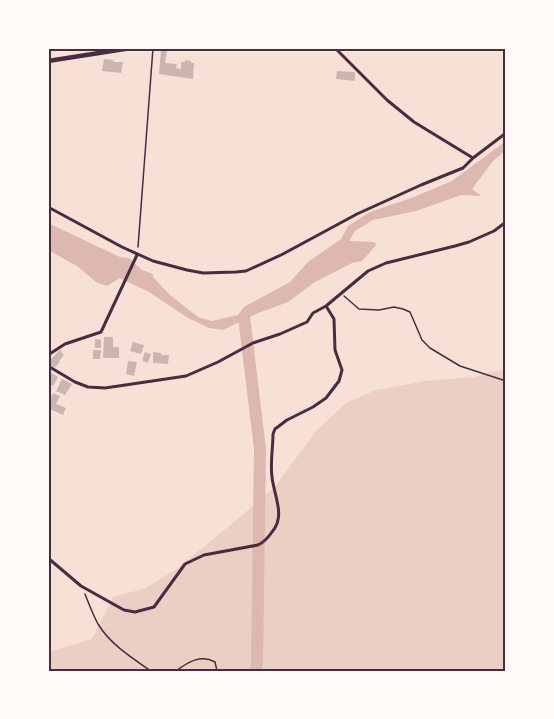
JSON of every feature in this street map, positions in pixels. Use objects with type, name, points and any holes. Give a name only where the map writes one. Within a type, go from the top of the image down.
[{"type":"main road","points":[[48,61],[131,48]]},
{"type":"street","points":[[335,48],[387,100],[414,122],[473,158]]},
{"type":"street","points":[[48,207],[136,257],[203,273],[246,271],[357,214],[463,168],[506,133]]},
{"type":"street","points":[[48,366],[88,387],[105,388],[186,376],[253,343],[307,322],[314,313],[326,306],[368,271],[386,263],[455,246],[494,231],[506,222]]},
{"type":"street","points":[[48,355],[65,345],[101,332],[136,257]]},
{"type":"street","points":[[48,558],[81,586],[124,610],[135,612],[154,608],[185,564],[204,555],[265,542],[279,522],[279,511],[271,476],[275,429],[326,398],[339,381],[342,370],[335,350],[334,319],[326,306]]},
{"type":"path","points":[[136,257],[153,48]]},
{"type":"path","points":[[341,293],[359,309],[379,310],[394,307],[410,312],[422,340],[430,348],[460,366],[506,381]]},
{"type":"path","points":[[81,586],[98,624],[108,637],[151,671]]},
{"type":"path","points":[[176,671],[188,662],[206,658],[215,662],[217,671]]},
{"type":"shaded area","points":[[506,141],[506,150],[493,161],[472,189],[481,196],[461,195],[416,211],[373,220],[355,231],[349,241],[377,244],[362,261],[352,263],[315,282],[288,302],[223,330],[209,328],[188,318],[149,292],[120,278],[107,286],[96,282],[77,266],[48,250],[48,223],[120,257],[129,258],[142,270],[153,274],[153,277],[170,295],[198,317],[212,321],[238,315],[244,307],[290,282],[308,262],[341,239],[348,226],[370,212],[452,181]]},
{"type":"shaded area","points":[[506,369],[506,671],[48,671],[48,652],[92,639],[113,597],[146,588],[175,570],[273,489],[317,430],[346,403],[376,390],[426,381],[473,377]]},
{"type":"building","points":[[161,50],[167,51],[165,63],[177,64],[176,68],[181,69],[181,62],[185,60],[194,63],[193,79],[159,74]]},
{"type":"building","points":[[104,59],[123,62],[121,73],[102,71]]},
{"type":"building","points":[[337,71],[355,72],[355,81],[336,79]]},
{"type":"building","points":[[104,337],[113,337],[113,347],[119,347],[119,358],[103,358]]},
{"type":"building","points":[[95,339],[101,340],[101,348],[95,348]]},
{"type":"building","points":[[133,342],[144,345],[141,354],[130,351]]},
{"type":"building","points":[[60,350],[64,355],[54,368],[48,362]]},
{"type":"building","points":[[93,350],[101,350],[100,359],[93,359]]},
{"type":"building","points":[[145,352],[151,354],[148,363],[142,361]]},
{"type":"building","points":[[153,352],[169,355],[168,364],[153,363]]},
{"type":"building","points":[[128,361],[137,362],[134,376],[126,374]]},
{"type":"building","points":[[48,371],[58,377],[53,386],[48,383]]},
{"type":"building","points":[[62,379],[72,384],[65,395],[56,391]]},
{"type":"building","points":[[53,393],[60,396],[56,404],[66,408],[63,415],[48,408]]},
{"type":"waterway","points":[[244,317],[260,449],[257,665],[255,671]]}]
